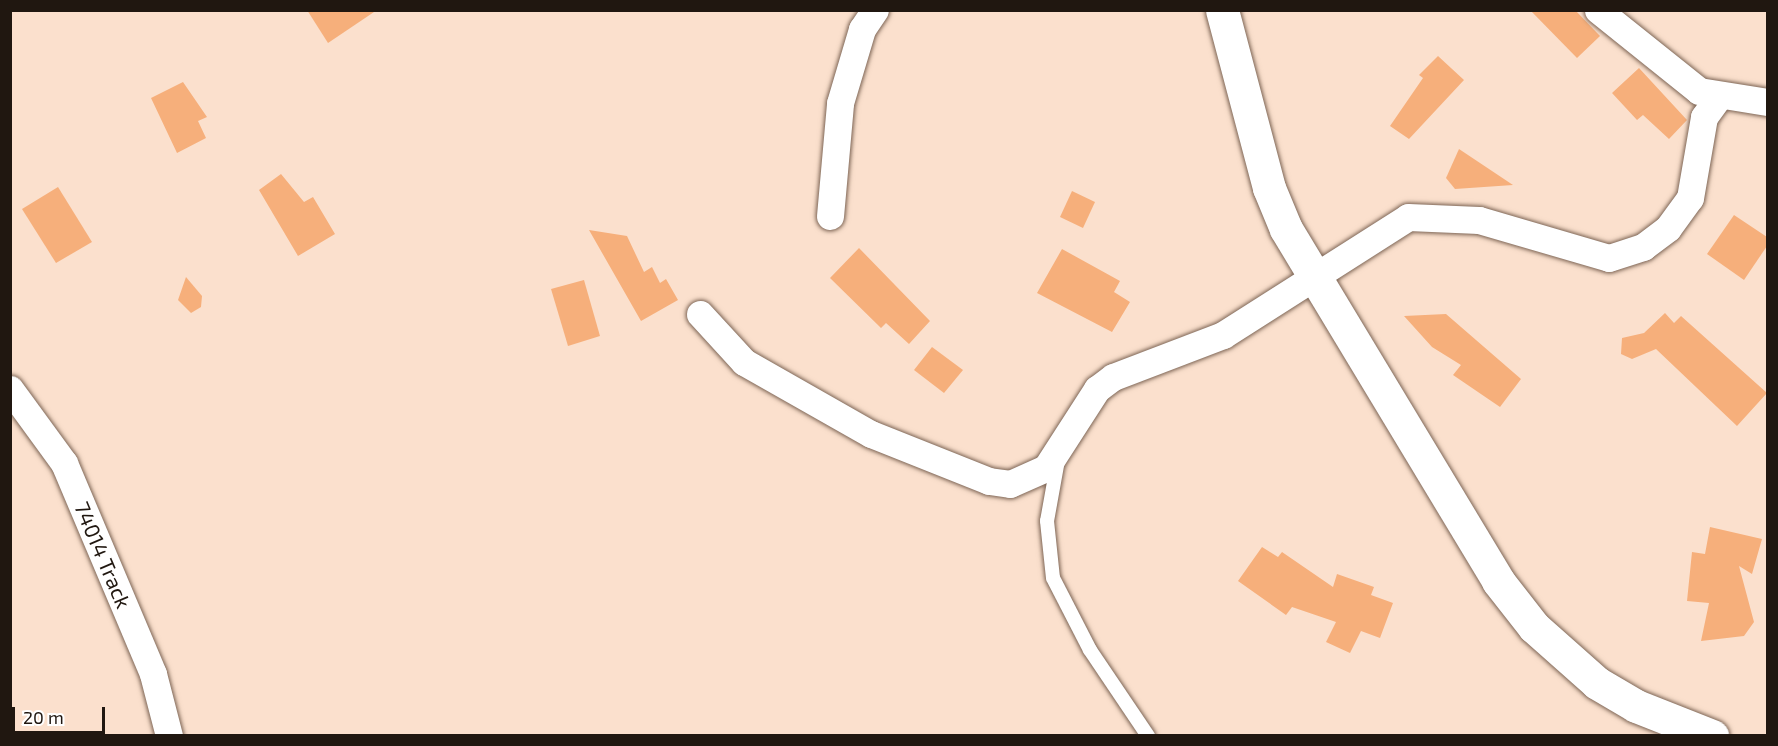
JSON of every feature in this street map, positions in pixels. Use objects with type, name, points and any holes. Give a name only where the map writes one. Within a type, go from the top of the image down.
[{"type":"street","points":[[830,216],[840,103],[853,52],[875,10]]},
{"type":"street","points":[[1222,10],[1269,188],[1312,278],[1498,581],[1534,627],[1597,683],[1636,706],[1712,735]]},
{"type":"street","points":[[1598,10],[1700,91],[1719,96],[1767,102]]},
{"type":"street","points":[[700,314],[744,362],[872,434],[989,481],[1028,479],[1059,454],[1084,408],[1113,377],[1223,335],[1390,225],[1430,215],[1513,228],[1609,258],[1632,252],[1668,228],[1690,198],[1704,117],[1719,96]]},
{"type":"street","name":"74014 Track","points":[[10,389],[64,463],[153,674],[169,735]]},
{"type":"lane","points":[[1059,454],[1047,521],[1053,578],[1090,650],[1148,735]]},
{"type":"building","points":[[307,10],[377,10],[328,43]]},
{"type":"building","points":[[1530,10],[1575,10],[1600,36],[1577,58]]},
{"type":"building","points":[[1438,56],[1464,80],[1409,139],[1390,126],[1423,78],[1419,75]]},
{"type":"building","points":[[1639,68],[1687,120],[1669,139],[1643,115],[1637,120],[1612,93]]},
{"type":"building","points":[[183,82],[207,117],[198,121],[206,138],[177,153],[151,98]]},
{"type":"building","points":[[1459,149],[1513,185],[1455,189],[1446,178]]},
{"type":"building","points":[[281,174],[304,202],[313,197],[335,234],[298,256],[259,190]]},
{"type":"building","points":[[58,187],[92,242],[56,263],[22,209]]},
{"type":"building","points":[[1072,191],[1095,202],[1083,228],[1060,217]]},
{"type":"building","points":[[1734,215],[1767,237],[1767,246],[1744,280],[1707,254]]},
{"type":"building","points":[[589,230],[627,236],[644,272],[652,267],[660,283],[666,279],[678,300],[641,321]]},
{"type":"building","points":[[859,248],[930,321],[909,344],[886,323],[881,328],[830,278]]},
{"type":"building","points":[[1062,249],[1120,281],[1114,292],[1130,302],[1112,332],[1037,293]]},
{"type":"building","points":[[186,277],[202,296],[201,307],[191,313],[178,300]]},
{"type":"building","points":[[584,280],[600,336],[568,346],[551,289]]},
{"type":"building","points":[[1665,313],[1674,323],[1681,316],[1767,393],[1737,426],[1656,349],[1632,359],[1621,354],[1622,338],[1644,333]]},
{"type":"building","points":[[1446,314],[1521,379],[1500,407],[1453,375],[1461,365],[1432,347],[1404,316]]},
{"type":"building","points":[[932,347],[963,370],[944,393],[914,370]]},
{"type":"building","points":[[1710,527],[1762,539],[1752,574],[1739,566],[1754,622],[1744,636],[1701,641],[1709,603],[1687,601],[1692,552],[1705,554]]},
{"type":"building","points":[[1262,547],[1278,557],[1282,552],[1333,587],[1337,574],[1374,587],[1371,595],[1393,603],[1380,638],[1361,631],[1350,653],[1326,642],[1336,622],[1292,607],[1286,615],[1238,581]]}]
